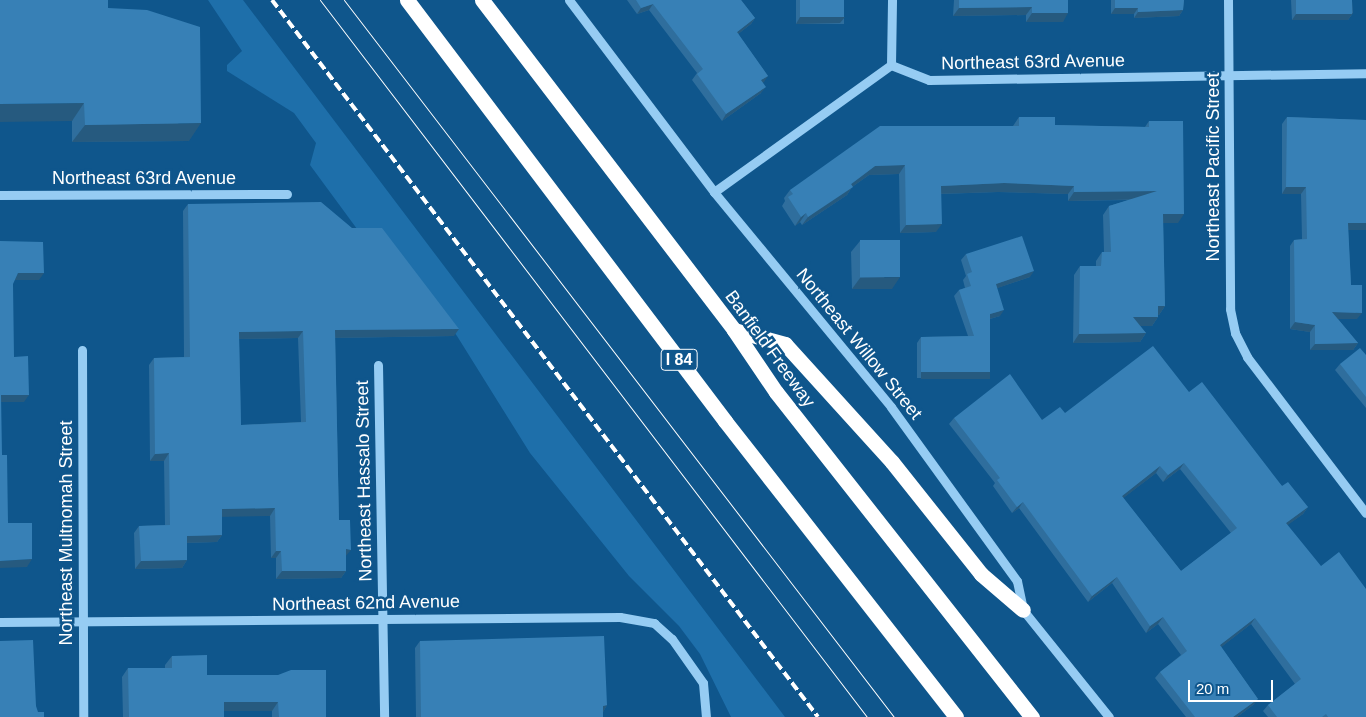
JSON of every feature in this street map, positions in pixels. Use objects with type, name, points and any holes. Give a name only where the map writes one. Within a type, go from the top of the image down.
[{"type":"highway","name":"I 84","points":[[407,0],[725,421],[956,717]]},
{"type":"highway","name":"Banfield Freeway","points":[[482,0],[734,330],[776,392],[1032,717]]},
{"type":"highway","points":[[734,330],[785,344],[892,462],[980,574],[1023,610]]},
{"type":"street","name":"Northeast Willow Street","points":[[569,0],[714,192],[891,407],[1017,581],[1023,610],[1109,717]]},
{"type":"street","points":[[714,192],[891,65],[892,0]]},
{"type":"street","name":"Northeast Pacific Street","points":[[1228,0],[1230,309],[1234,333],[1247,357],[1366,513]]},
{"type":"street","name":"Northeast 63rd Avenue","points":[[891,65],[928,80],[1366,73]]},
{"type":"street","name":"Northeast 63rd Avenue","points":[[0,195],[287,194]]},
{"type":"street","name":"Northeast Multnomah Street","points":[[82,350],[83,717]]},
{"type":"street","name":"Northeast Hassalo Street","points":[[378,365],[384,717]]},
{"type":"street","name":"Northeast 62nd Avenue","points":[[0,622],[620,617],[654,623],[672,640],[703,683],[706,717]]},
{"type":"shaded area","points":[[208,0],[243,0],[785,717],[731,717],[700,654],[679,626],[629,576],[530,453],[457,336],[379,233],[360,233],[310,165],[316,143],[294,113],[227,71],[227,65],[242,51]]},
{"type":"building","points":[[0,0],[108,0],[108,8],[147,10],[200,27],[201,123],[85,125],[84,103],[0,104]]},
{"type":"building","points":[[636,0],[741,0],[755,18],[737,32],[768,76],[761,80],[766,87],[726,114],[697,74],[703,69],[653,4],[641,8]]},
{"type":"building","points":[[800,0],[844,0],[844,17],[800,17]]},
{"type":"building","points":[[959,0],[1068,0],[1068,13],[1032,13],[1032,7],[959,8]]},
{"type":"building","points":[[1115,0],[1184,0],[1183,10],[1138,12],[1138,8],[1115,8]]},
{"type":"building","points":[[1296,0],[1352,0],[1352,14],[1296,14]]},
{"type":"building","points":[[1019,117],[1055,117],[1055,125],[1149,127],[1149,121],[1183,121],[1184,214],[1163,214],[1165,306],[1158,306],[1158,317],[1133,317],[1146,333],[1079,334],[1080,266],[1101,266],[1102,252],[1111,252],[1109,206],[1157,191],[1074,192],[1074,186],[1004,183],[941,186],[942,224],[906,225],[905,165],[875,166],[851,184],[853,187],[808,217],[806,213],[801,217],[788,197],[793,194],[790,190],[880,126],[1019,126]]},
{"type":"building","points":[[1287,117],[1366,120],[1366,223],[1348,223],[1351,285],[1362,285],[1362,313],[1332,312],[1358,343],[1315,344],[1315,325],[1295,322],[1294,240],[1307,239],[1306,187],[1286,187]]},
{"type":"building","points":[[321,202],[352,228],[382,228],[459,329],[335,330],[339,520],[350,520],[351,550],[346,549],[346,571],[282,571],[281,551],[276,551],[275,508],[222,509],[222,535],[187,536],[187,560],[141,561],[139,526],[170,525],[169,453],[155,454],[154,358],[190,357],[188,204]],"holes":[[[303,331],[306,422],[241,425],[239,332]]]},
{"type":"building","points":[[1022,236],[1034,271],[996,284],[1004,310],[990,314],[990,372],[921,372],[921,337],[974,336],[959,290],[971,286],[967,274],[972,272],[966,254]]},
{"type":"building","points":[[860,240],[900,240],[900,277],[860,277]]},
{"type":"building","points":[[0,241],[43,242],[44,273],[18,273],[13,284],[14,357],[28,356],[29,395],[1,395],[2,455],[7,455],[8,523],[32,523],[32,559],[0,561]]},
{"type":"building","points":[[1153,346],[1189,392],[1202,382],[1282,486],[1288,482],[1308,507],[1286,523],[1321,566],[1339,552],[1366,589],[1366,717],[1328,717],[1326,714],[1322,717],[1277,717],[1268,705],[1301,679],[1255,618],[1220,645],[1258,699],[1233,717],[1195,717],[1160,672],[1187,651],[1163,617],[1150,626],[1117,577],[1092,596],[1023,502],[1017,507],[997,480],[1000,478],[954,418],[1010,374],[1042,420],[1060,407],[1065,413]],"holes":[[[1184,463],[1237,528],[1181,571],[1122,496],[1160,466],[1168,475]]]},
{"type":"building","points":[[1360,348],[1366,355],[1366,397],[1340,364]]},
{"type":"building","points":[[604,636],[607,705],[603,706],[603,717],[421,717],[420,641]]},
{"type":"building","points":[[33,640],[36,706],[38,712],[44,712],[44,717],[0,717],[0,641]]},
{"type":"building","points":[[207,655],[207,675],[278,675],[291,670],[326,670],[326,717],[279,717],[278,702],[224,702],[224,717],[129,717],[128,668],[172,668],[172,656]]},
{"type":"tram line","points":[[320,0],[867,717]]},
{"type":"tram line","points":[[344,0],[894,717]]},
{"type":"railway","points":[[272,0],[818,717]]}]
